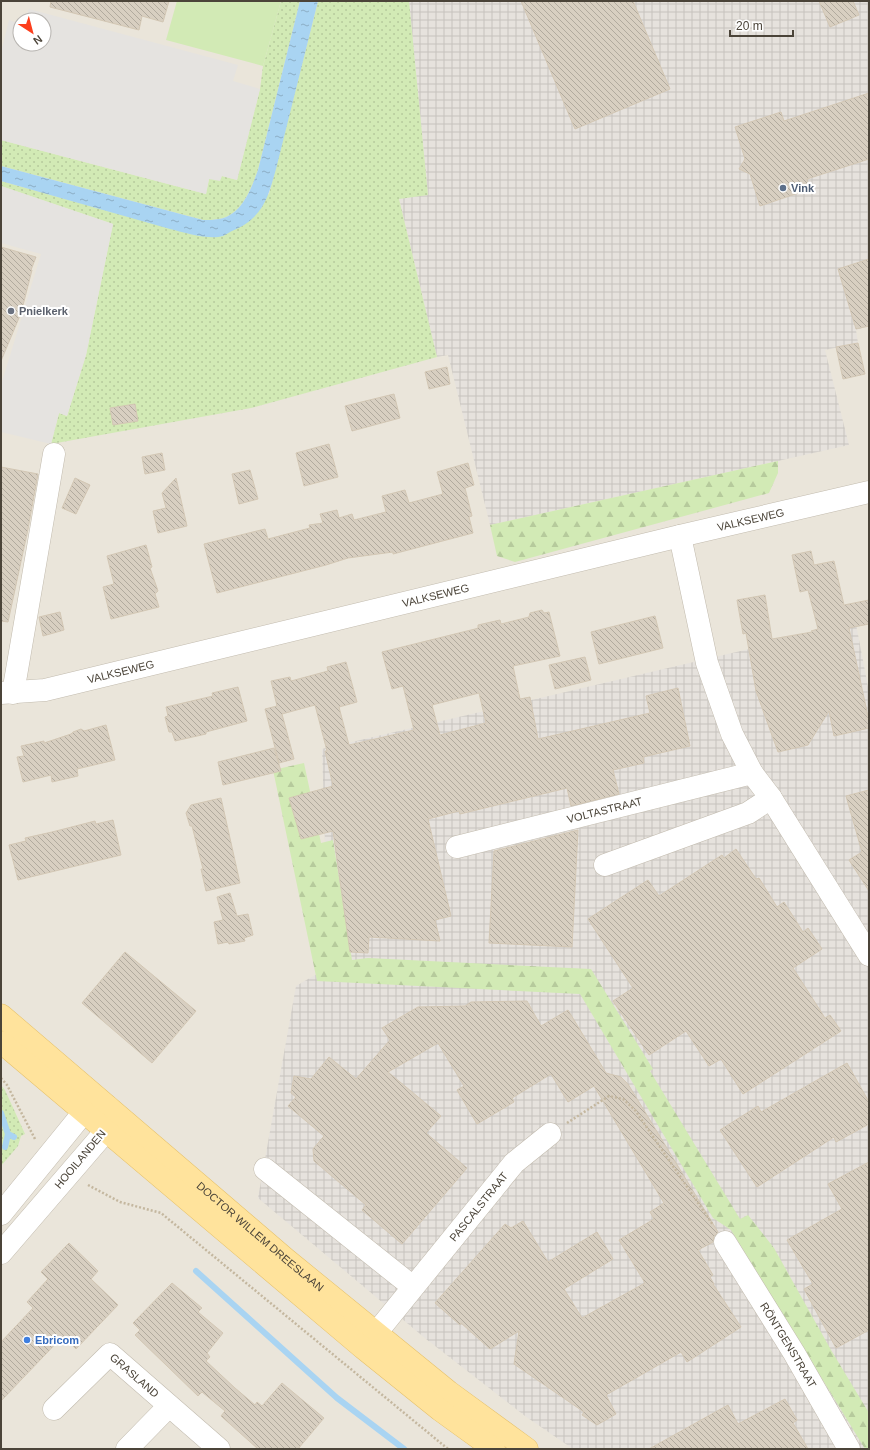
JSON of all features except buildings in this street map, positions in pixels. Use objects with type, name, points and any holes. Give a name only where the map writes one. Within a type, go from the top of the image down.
[{"type":"main road","name":"DOCTOR WILLEM DREESLAAN","points":[[1,1015],[287,1260],[440,1410],[494,1449]]},
{"type":"main road","name":"DOCTOR WILLEM DREESLAAN","points":[[1,1042],[106,1131],[370,1341],[450,1392],[527,1449]]},
{"type":"street","points":[[7,693],[54,454]]},
{"type":"street","name":"VALKSEWEG","points":[[7,693],[45,690],[680,536],[869,492]]},
{"type":"street","points":[[680,536],[707,663],[732,734],[752,773],[770,798],[869,955]]},
{"type":"street","name":"VOLTASTRAAT","points":[[457,847],[752,773]]},
{"type":"street","points":[[605,865],[748,813],[770,798]]},
{"type":"street","points":[[1,1214],[84,1112],[108,1107]]},
{"type":"street","name":"HOOILANDEN","points":[[1,1253],[106,1131],[108,1107]]},
{"type":"street","name":"PASCALSTRAAT","points":[[370,1341],[514,1163],[550,1134]]},
{"type":"street","points":[[265,1169],[413,1287]]},
{"type":"street","name":"RÖNTGENSTRAAT","points":[[725,1242],[794,1352],[849,1449]]},
{"type":"street","name":"GRASLAND","points":[[54,1410],[110,1354],[219,1449]]},
{"type":"street","points":[[127,1449],[169,1406]]},
{"type":"path","points":[[1,1078],[7,1085],[35,1140],[49,1154]]},
{"type":"path","points":[[550,1134],[609,1096],[623,1099],[635,1110],[725,1242]]},
{"type":"path","points":[[70,1172],[83,1183],[120,1202],[161,1213],[448,1449]]},
{"type":"shaded area","points":[[1,1],[869,1],[869,1449],[1,1449]]},
{"type":"shaded area","points":[[409,1],[869,1],[869,326],[856,330],[858,343],[825,350],[849,445],[490,525],[448,355],[437,357],[399,198],[428,195]]},
{"type":"shaded area","points":[[29,9],[40,12],[28,12]]},
{"type":"shaded area","points":[[52,15],[238,65],[233,81],[260,89],[237,180],[222,176],[220,181],[209,179],[206,194],[1,140],[1,52],[9,20],[12,21],[12,52],[52,52]]},
{"type":"shaded area","points":[[1,186],[113,224],[86,355],[67,416],[59,413],[51,444],[1,432],[1,385],[41,254],[1,243]]},
{"type":"shaded area","points":[[856,624],[869,692],[869,1449],[573,1449],[525,1416],[426,1339],[258,1198],[296,986],[329,967],[322,749]]},
{"type":"green space","points":[[177,1],[281,1],[263,66],[166,40]]},
{"type":"green space","points":[[281,1],[300,1],[258,170],[249,193],[240,207],[227,217],[203,220],[1,166],[1,140],[206,194],[209,179],[222,176],[237,180],[260,89],[263,66]]},
{"type":"green space","points":[[318,1],[409,1],[428,195],[399,199],[437,357],[251,408],[51,444],[59,413],[67,416],[86,355],[113,224],[1,186],[1,181],[195,235],[269,194]]},
{"type":"green space","points":[[778,461],[778,473],[769,493],[515,562],[497,556],[490,525]]},
{"type":"green space","points":[[304,763],[321,843],[333,840],[352,960],[368,958],[591,969],[653,1069],[650,1071],[740,1219],[748,1215],[774,1248],[831,1350],[869,1413],[869,1449],[865,1449],[731,1230],[713,1218],[580,994],[317,981],[273,770]]},
{"type":"green space","points":[[1,1085],[5,1090],[25,1134],[21,1136],[18,1146],[1,1166]]},
{"type":"water","points":[[300,1],[318,1],[276,169],[263,206],[251,220],[242,226],[220,237],[201,236],[170,229],[1,181],[1,166],[203,220],[227,217],[240,207],[249,193],[258,170]]},
{"type":"waterway","points":[[1,1113],[8,1134],[14,1137]]},
{"type":"waterway","points":[[5,1147],[8,1134]]},
{"type":"waterway","points":[[196,1271],[337,1398],[404,1449]]},
{"type":"place","name":"Vink","points":[[783,188]]},
{"type":"place","name":"Pnielkerk","points":[[11,311]]},
{"type":"place","name":"Ebricom","points":[[27,1340]]}]
